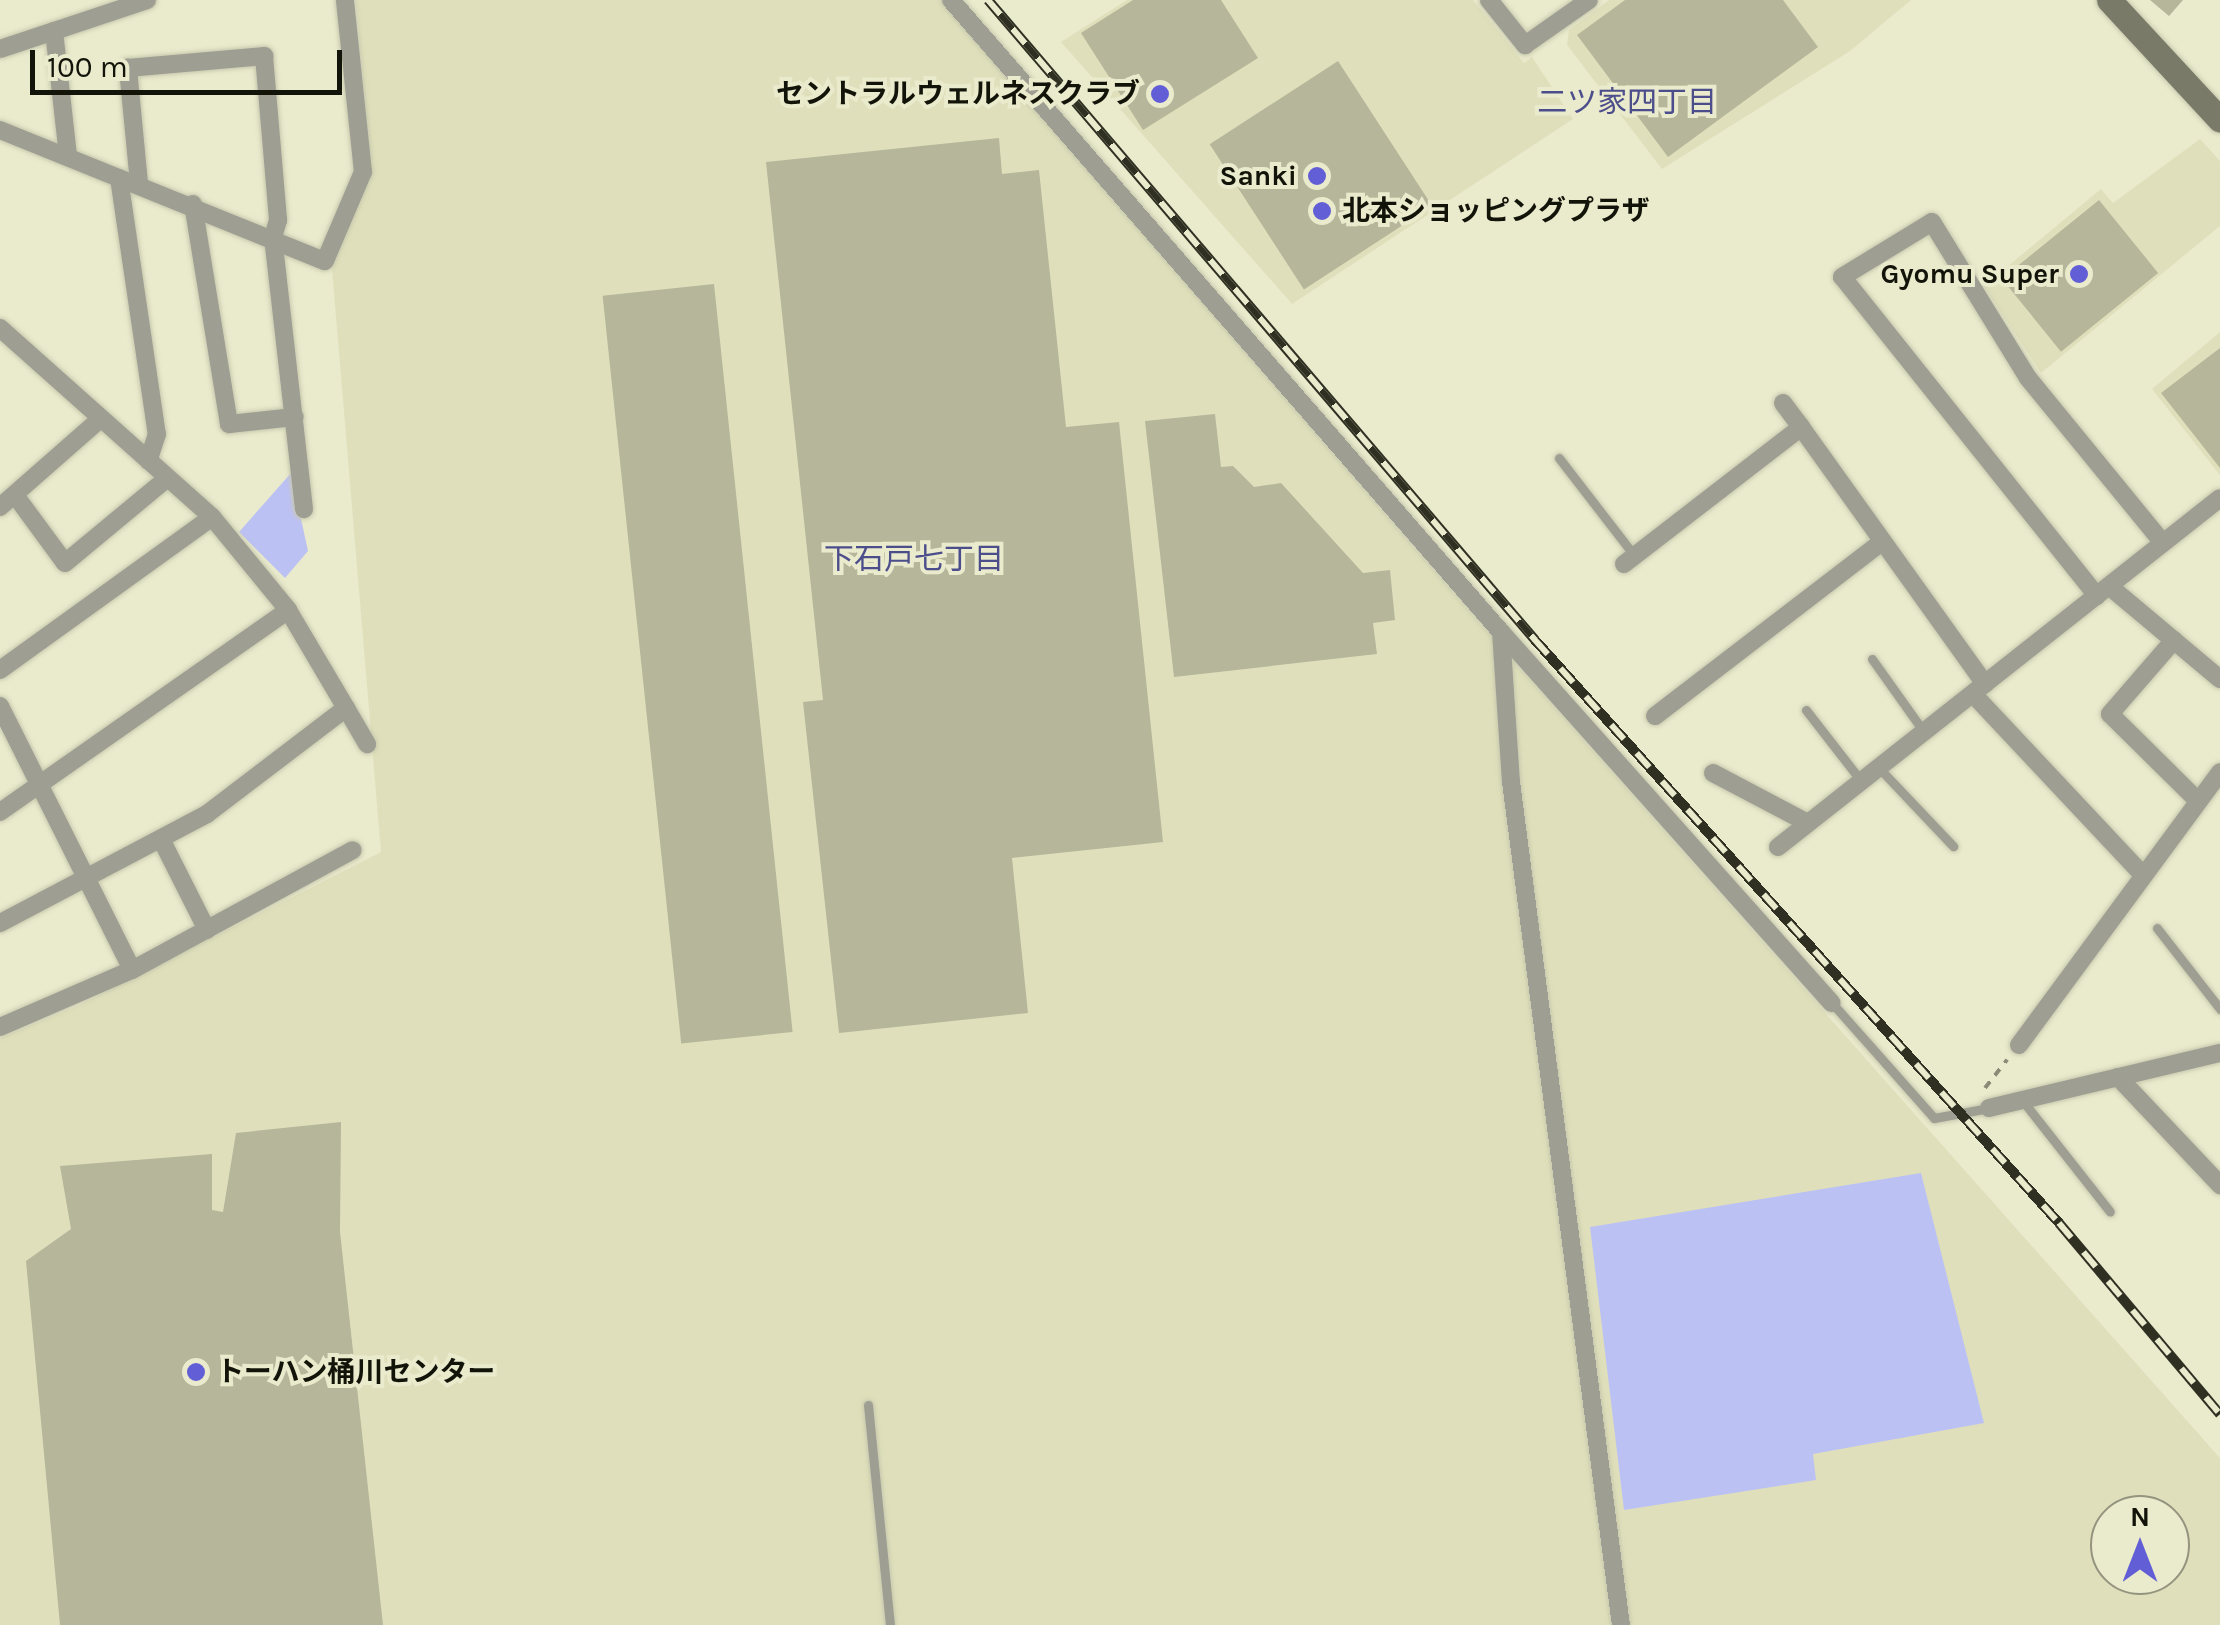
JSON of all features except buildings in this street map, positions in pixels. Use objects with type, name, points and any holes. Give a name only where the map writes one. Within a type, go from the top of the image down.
[{"type":"main road","points":[[2109,0],[2220,120]]},
{"type":"street","points":[[0,50],[147,0]]},
{"type":"street","points":[[0,130],[193,204],[325,262],[363,172],[344,0]]},
{"type":"street","points":[[951,0],[1501,632],[1832,1003]]},
{"type":"street","points":[[1488,0],[1525,45],[1589,0]]},
{"type":"street","points":[[54,31],[68,156]]},
{"type":"street","points":[[139,183],[128,68],[264,56],[278,220],[273,237],[304,509]]},
{"type":"street","points":[[118,178],[157,434],[148,461]]},
{"type":"street","points":[[193,204],[229,424],[296,418]]},
{"type":"street","points":[[2163,543],[2028,378],[1932,222],[1842,277],[2103,591],[2174,640],[2220,679]]},
{"type":"street","points":[[0,328],[98,420],[212,516],[288,610],[367,744]]},
{"type":"street","points":[[1783,402],[1979,689],[2142,873]]},
{"type":"street","points":[[0,507],[98,420]]},
{"type":"street","points":[[1629,560],[1800,427]]},
{"type":"street","points":[[15,495],[65,563],[166,480]]},
{"type":"street","points":[[1778,847],[2220,498]]},
{"type":"street","points":[[0,670],[212,516]]},
{"type":"street","points":[[1655,716],[1882,542]]},
{"type":"street","points":[[0,812],[41,788],[288,610]]},
{"type":"street","points":[[1501,632],[1511,782],[1621,1625]]},
{"type":"street","points":[[2174,640],[2110,714],[2198,801]]},
{"type":"street","points":[[0,706],[132,970]]},
{"type":"street","points":[[0,924],[86,882],[207,814],[346,708]]},
{"type":"street","points":[[2019,1045],[2220,772]]},
{"type":"street","points":[[1714,774],[1808,824]]},
{"type":"street","points":[[161,839],[207,930]]},
{"type":"street","points":[[0,1027],[132,970],[353,850]]},
{"type":"street","points":[[1989,1108],[2220,1053]]},
{"type":"street","points":[[2118,1077],[2220,1185]]},
{"type":"lane","points":[[1559,458],[1629,560]]},
{"type":"lane","points":[[1872,659],[1924,732]]},
{"type":"lane","points":[[1806,710],[1861,782]]},
{"type":"lane","points":[[1879,767],[1953,846]]},
{"type":"lane","points":[[2156,928],[2220,1009]]},
{"type":"lane","points":[[1832,1003],[1934,1118],[1989,1108]]},
{"type":"lane","points":[[2022,1100],[2110,1212]]},
{"type":"lane","points":[[868,1405],[890,1625]]},
{"type":"path","points":[[1989,1108],[1982,1092],[2019,1045]]},
{"type":"shaded area","points":[[356,0],[941,0],[1472,615],[2220,1458],[2220,1625],[0,1625],[0,1038],[78,1006],[381,852],[332,269],[371,171]]},
{"type":"shaded area","name":"北本ショッピングプラザ","points":[[1127,0],[1473,0],[1524,63],[1532,57],[1573,119],[1292,304],[1061,42]]},
{"type":"shaded area","points":[[1609,0],[1911,0],[1850,51],[1662,169],[1567,45],[1569,30]]},
{"type":"shaded area","points":[[2200,139],[2220,161],[2220,226],[2041,373],[1984,286],[2101,189],[2113,203]]},
{"type":"shaded area","points":[[2220,332],[2220,475],[2152,389]]},
{"type":"shaded area","points":[[291,473],[308,551],[285,578],[239,532]]},
{"type":"shaded area","points":[[1921,1173],[1984,1423],[1813,1454],[1816,1480],[1624,1510],[1590,1227]]},
{"type":"railway","points":[[988,0],[1535,640],[2059,1223],[2220,1414]]},
{"type":"place","name":"セントラルウェルネスクラブ","points":[[1160,94]]},
{"type":"place","name":"Sanki","points":[[1317,176]]},
{"type":"place","name":"北本ショッピングプラザ","points":[[1322,211]]},
{"type":"place","name":"Gyomu Super","points":[[2079,274]]},
{"type":"place","name":"トーハン桶川センター","points":[[196,1372]]},
{"type":"district","name":"二ツ家四丁目","points":[[1627,102]]},
{"type":"district","name":"下石戸七丁目","points":[[914,559]]}]
